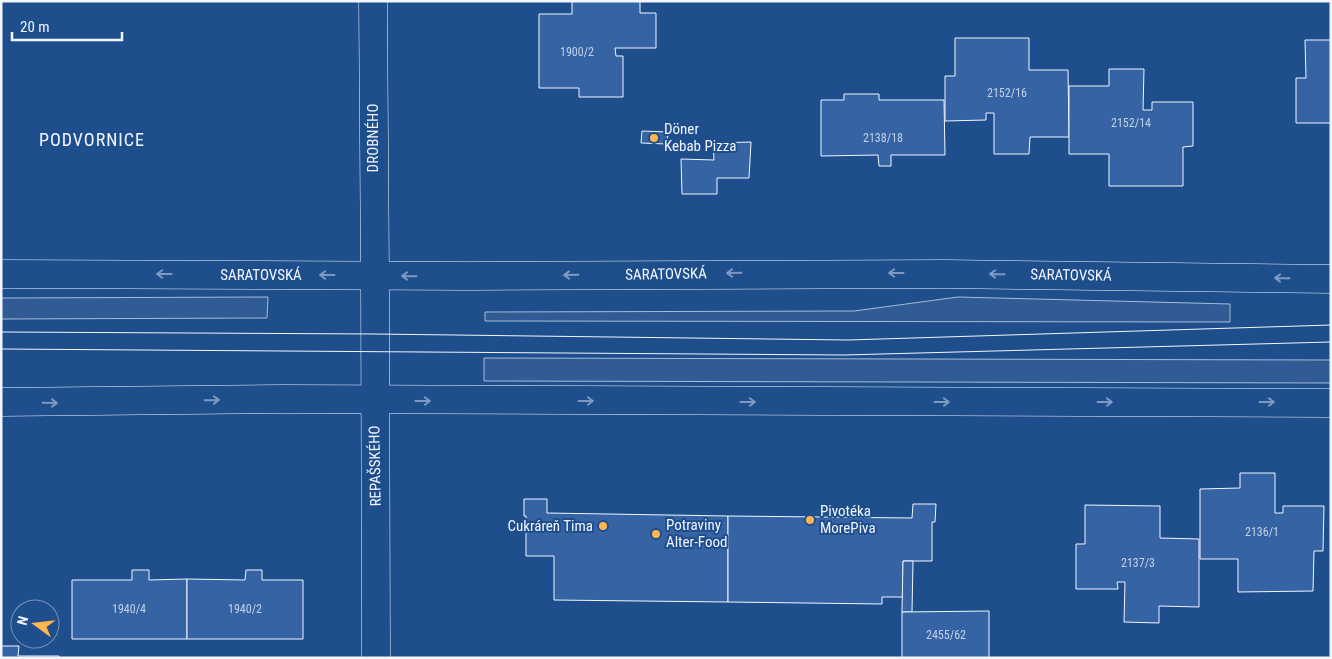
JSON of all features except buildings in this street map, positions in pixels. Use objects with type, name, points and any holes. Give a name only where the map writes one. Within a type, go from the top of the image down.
[{"type":"main road","name":"DROBNÉHO","points":[[373,1],[375,275]]},
{"type":"main road","name":"SARATOVSKÁ","points":[[1,274],[926,274],[1331,279]]},
{"type":"main road","name":"REPAŠSKÉHO","points":[[375,275],[376,658]]},
{"type":"main road","points":[[1,402],[375,400],[1331,402]]},
{"type":"shaded area","points":[[268,297],[267,318],[1,319],[1,298]]},
{"type":"shaded area","points":[[958,297],[1230,304],[1230,322],[485,321],[485,312],[854,311]]},
{"type":"shaded area","points":[[484,358],[1331,360],[1331,383],[484,381]]},
{"type":"tram line","points":[[1,332],[375,334],[848,340],[1331,325]]},
{"type":"tram line","points":[[1,349],[844,355],[1331,342]]},
{"type":"place","name":"Döner Kebab Pizza","points":[[654,138]]},
{"type":"place","name":"Pivotéka MorePiva","points":[[810,520]]},
{"type":"place","name":"Cukráreň Tima","points":[[603,526]]},
{"type":"place","name":"Potraviny Alter-Food","points":[[656,534]]},
{"type":"district","name":"PODVORNICE","points":[[92,140]]}]
